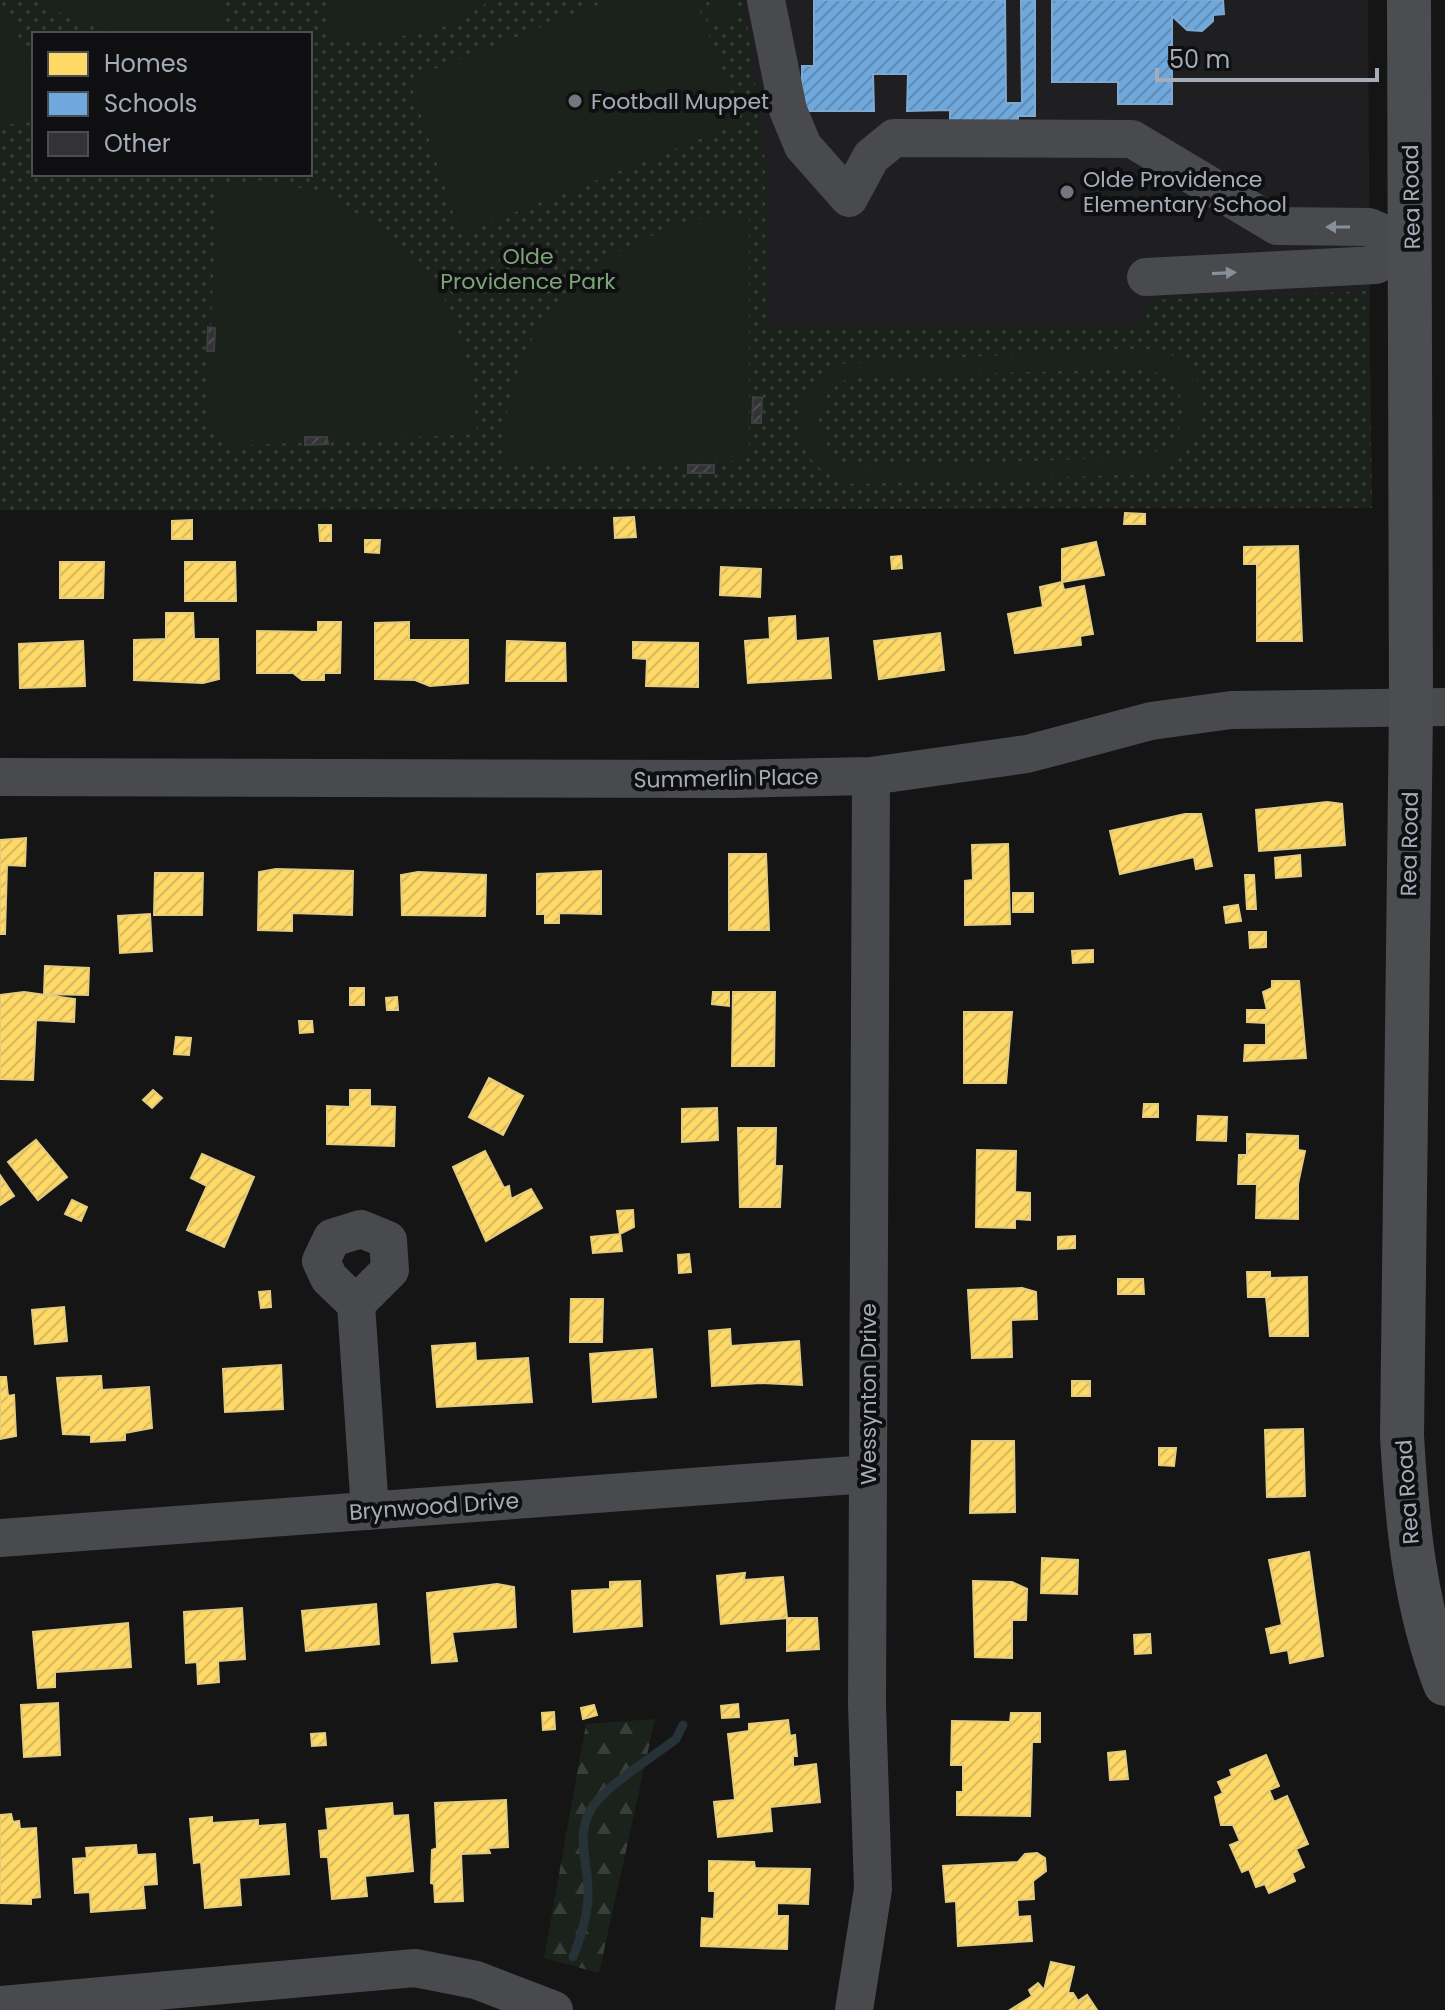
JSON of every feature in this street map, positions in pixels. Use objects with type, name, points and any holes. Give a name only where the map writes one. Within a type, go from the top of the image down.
[{"type":"main road","name":"Rea Road","points":[[1409,0],[1412,246],[1428,707],[1402,1436],[1407,1527],[1418,1594],[1430,1644],[1445,1684]]},
{"type":"street","points":[[766,0],[788,110],[803,146],[849,198],[871,157],[894,138],[1132,139],[1277,226],[1369,227],[1412,246]]},
{"type":"street","points":[[1146,277],[1376,265],[1412,246]]},
{"type":"street","name":"Summerlin Place","points":[[0,777],[731,779],[871,776],[1027,754],[1151,721],[1231,710],[1428,707]]},
{"type":"street","name":"Wessynton Drive","points":[[854,2010],[873,1889],[873,1815],[867,1705],[871,776]]},
{"type":"street","points":[[356,1304],[370,1511]]},
{"type":"street","name":"Brynwood Drive","points":[[0,1538],[868,1474]]},
{"type":"street","points":[[0,2005],[415,1968],[476,1980],[554,2010]]},
{"type":"shaded area","name":"Olde Providence Elementary School","points":[[744,0],[1368,0],[1370,314],[1136,326],[766,326],[765,158]]},
{"type":"green space","name":"Olde Providence Park","points":[[0,0],[744,0],[765,158],[766,326],[1143,326],[1151,300],[1369,291],[1372,508],[0,510]]},
{"type":"green space","points":[[0,0],[32,64],[32,122],[0,125]]},
{"type":"green space","points":[[41,0],[222,0],[222,32],[128,32],[82,23]]},
{"type":"green space","points":[[326,0],[491,0],[455,24],[386,40],[328,41]]},
{"type":"green space","name":"Football Muppet","points":[[610,0],[696,0],[741,123],[460,234],[409,79]]},
{"type":"green space","points":[[713,0],[735,0],[738,18],[723,27],[708,22],[707,6]]},
{"type":"green space","points":[[268,180],[324,194],[363,217],[416,257],[440,288],[457,328],[473,381],[477,434],[229,446],[207,425],[217,184]]},
{"type":"green space","points":[[749,214],[749,450],[736,461],[502,464],[512,389],[524,355],[541,324],[562,297],[588,272],[654,235],[689,221]]},
{"type":"green space","points":[[1123,349],[1157,350],[1185,364],[1197,379],[1203,397],[1203,415],[1187,450],[1173,464],[1155,474],[853,484],[831,476],[815,463],[804,447],[799,429],[799,411],[806,393],[819,377],[838,364]],"holes":[[[1145,370],[1163,376],[1175,387],[1185,414],[1173,443],[1145,457],[854,467],[834,457],[819,429],[820,411],[826,397],[852,377]]]},
{"type":"green space","points":[[655,1719],[599,1973],[544,1958],[586,1724]]},
{"type":"building: Homes","points":[[1125,513],[1145,514],[1145,524],[1124,524]]},
{"type":"building: Homes","points":[[634,517],[636,537],[615,538],[614,518]]},
{"type":"building: Homes","points":[[192,520],[192,539],[172,539],[172,521]]},
{"type":"building: Homes","points":[[319,525],[331,525],[331,541],[320,541]]},
{"type":"building: Homes","points":[[365,540],[380,540],[379,553],[365,552]]},
{"type":"building: Homes","points":[[1096,542],[1104,575],[1062,582],[1062,549]]},
{"type":"building: Homes","points":[[1298,546],[1302,641],[1257,641],[1257,564],[1244,564],[1244,547]]},
{"type":"building: Homes","points":[[901,556],[902,568],[892,569],[891,557]]},
{"type":"building: Homes","points":[[60,562],[104,562],[103,598],[60,598]]},
{"type":"building: Homes","points":[[185,562],[235,562],[236,601],[185,601]]},
{"type":"building: Homes","points":[[721,567],[761,569],[760,597],[720,595]]},
{"type":"building: Homes","points":[[1062,582],[1064,590],[1084,586],[1093,634],[1080,636],[1081,645],[1015,653],[1008,614],[1043,607],[1040,587]]},
{"type":"building: Homes","points":[[166,613],[193,613],[194,639],[218,639],[219,679],[203,683],[134,680],[134,640],[166,639]]},
{"type":"building: Homes","points":[[795,616],[796,641],[828,638],[831,678],[748,683],[745,641],[770,639],[769,618]]},
{"type":"building: Homes","points":[[318,622],[341,622],[340,673],[324,673],[324,680],[302,680],[293,673],[257,673],[257,631],[318,632]]},
{"type":"building: Homes","points":[[409,622],[409,640],[468,640],[468,683],[430,686],[415,680],[375,679],[375,623]]},
{"type":"building: Homes","points":[[940,633],[944,670],[879,679],[874,641]]},
{"type":"building: Homes","points":[[83,641],[85,686],[20,688],[19,644]]},
{"type":"building: Homes","points":[[507,641],[565,643],[566,681],[506,681]]},
{"type":"building: Homes","points":[[633,642],[698,643],[698,687],[646,686],[647,659],[633,658]]},
{"type":"building: Homes","points":[[1327,802],[1342,804],[1345,845],[1259,851],[1256,810]]},
{"type":"building: Homes","points":[[1185,814],[1201,814],[1212,866],[1196,869],[1194,857],[1120,874],[1110,831]]},
{"type":"building: Homes","points":[[26,838],[25,866],[7,865],[5,934],[0,934],[0,840]]},
{"type":"building: Homes","points":[[1008,844],[1010,924],[965,925],[965,881],[973,880],[972,845]]},
{"type":"building: Homes","points":[[729,854],[766,854],[769,930],[729,930]]},
{"type":"building: Homes","points":[[1300,855],[1301,876],[1276,878],[1275,858]]},
{"type":"building: Homes","points":[[276,869],[353,871],[352,915],[292,913],[292,931],[258,930],[259,872]]},
{"type":"building: Homes","points":[[601,871],[601,914],[559,913],[559,923],[545,923],[545,914],[537,914],[537,874]]},
{"type":"building: Homes","points":[[418,872],[486,875],[485,916],[402,915],[401,875]]},
{"type":"building: Homes","points":[[155,873],[203,873],[202,915],[154,915]]},
{"type":"building: Homes","points":[[1245,875],[1254,875],[1256,909],[1247,909]]},
{"type":"building: Homes","points":[[1013,893],[1033,893],[1033,912],[1013,912]]},
{"type":"building: Homes","points":[[1238,905],[1241,921],[1226,923],[1224,907]]},
{"type":"building: Homes","points":[[150,914],[152,951],[120,953],[118,916]]},
{"type":"building: Homes","points":[[1249,932],[1266,932],[1266,947],[1250,948]]},
{"type":"building: Homes","points":[[1093,950],[1093,962],[1073,963],[1072,951]]},
{"type":"building: Homes","points":[[45,966],[89,968],[88,995],[44,994]]},
{"type":"building: Homes","points":[[1272,981],[1299,981],[1306,1058],[1244,1061],[1245,1045],[1266,1045],[1266,1023],[1247,1022],[1247,1010],[1267,1010],[1263,992],[1272,988]]},
{"type":"building: Homes","points":[[350,988],[364,988],[364,1005],[350,1005]]},
{"type":"building: Homes","points":[[24,992],[75,999],[74,1022],[36,1020],[33,1080],[0,1079],[0,995]]},
{"type":"building: Homes","points":[[713,992],[729,992],[729,1006],[712,1004]]},
{"type":"building: Homes","points":[[733,992],[775,992],[774,1066],[732,1066]]},
{"type":"building: Homes","points":[[397,997],[398,1010],[387,1010],[386,998]]},
{"type":"building: Homes","points":[[964,1012],[1012,1012],[1006,1083],[964,1083]]},
{"type":"building: Homes","points":[[299,1021],[312,1021],[313,1032],[300,1033]]},
{"type":"building: Homes","points":[[176,1037],[191,1038],[189,1055],[174,1054]]},
{"type":"building: Homes","points":[[489,1078],[523,1096],[503,1135],[469,1117]]},
{"type":"building: Homes","points":[[153,1090],[162,1098],[152,1108],[143,1100]]},
{"type":"building: Homes","points":[[350,1090],[370,1090],[370,1106],[395,1107],[394,1146],[327,1144],[327,1106],[350,1107]]},
{"type":"building: Homes","points":[[1144,1104],[1158,1104],[1158,1117],[1143,1117]]},
{"type":"building: Homes","points":[[717,1108],[718,1140],[682,1142],[682,1109]]},
{"type":"building: Homes","points":[[1198,1116],[1227,1117],[1226,1141],[1197,1140]]},
{"type":"building: Homes","points":[[738,1128],[776,1128],[775,1166],[782,1166],[780,1207],[740,1207]]},
{"type":"building: Homes","points":[[1247,1134],[1298,1136],[1298,1150],[1305,1151],[1298,1184],[1298,1219],[1256,1218],[1257,1184],[1238,1184],[1239,1155],[1247,1155]]},
{"type":"building: Homes","points":[[36,1140],[67,1177],[38,1200],[8,1162]]},
{"type":"building: Homes","points":[[977,1150],[1016,1151],[1015,1192],[1030,1193],[1030,1220],[1015,1219],[1015,1228],[976,1227]]},
{"type":"building: Homes","points":[[485,1151],[504,1188],[509,1186],[511,1199],[531,1189],[542,1208],[486,1241],[453,1167]]},
{"type":"building: Homes","points":[[202,1154],[254,1177],[224,1247],[187,1230],[207,1186],[191,1178]]},
{"type":"building: Homes","points":[[0,1175],[14,1196],[0,1205]]},
{"type":"building: Homes","points":[[72,1200],[87,1207],[81,1221],[65,1214]]},
{"type":"building: Homes","points":[[633,1210],[634,1227],[620,1234],[617,1211]]},
{"type":"building: Homes","points":[[620,1234],[622,1251],[593,1253],[591,1237]]},
{"type":"building: Homes","points":[[1075,1236],[1075,1248],[1058,1249],[1058,1237]]},
{"type":"building: Homes","points":[[689,1254],[691,1272],[679,1273],[678,1255]]},
{"type":"building: Homes","points":[[1247,1272],[1270,1272],[1270,1278],[1307,1277],[1308,1336],[1270,1336],[1266,1297],[1248,1297]]},
{"type":"building: Homes","points":[[1118,1279],[1143,1279],[1144,1294],[1118,1294]]},
{"type":"building: Homes","points":[[1022,1288],[1036,1292],[1037,1319],[1011,1320],[1012,1357],[972,1358],[968,1290]]},
{"type":"building: Homes","points":[[270,1291],[271,1307],[261,1308],[259,1292]]},
{"type":"building: Homes","points":[[571,1299],[603,1299],[602,1342],[570,1342]]},
{"type":"building: Homes","points":[[64,1307],[67,1341],[35,1344],[32,1310]]},
{"type":"building: Homes","points":[[730,1329],[731,1346],[799,1341],[802,1385],[761,1383],[712,1386],[709,1331]]},
{"type":"building: Homes","points":[[475,1343],[476,1361],[528,1358],[532,1402],[437,1407],[432,1346]]},
{"type":"building: Homes","points":[[652,1349],[656,1397],[593,1402],[590,1354]]},
{"type":"building: Homes","points":[[281,1365],[283,1409],[225,1412],[223,1369]]},
{"type":"building: Homes","points":[[101,1376],[102,1390],[149,1387],[152,1428],[125,1433],[125,1440],[91,1442],[91,1435],[63,1434],[57,1378]]},
{"type":"building: Homes","points":[[0,1377],[6,1377],[8,1396],[14,1395],[16,1436],[0,1439]]},
{"type":"building: Homes","points":[[1072,1381],[1090,1381],[1090,1396],[1072,1396]]},
{"type":"building: Homes","points":[[1303,1429],[1305,1496],[1267,1497],[1265,1430]]},
{"type":"building: Homes","points":[[972,1441],[1014,1441],[1015,1512],[970,1513]]},
{"type":"building: Homes","points":[[1159,1448],[1176,1448],[1174,1466],[1159,1465]]},
{"type":"building: Homes","points":[[1309,1552],[1323,1656],[1290,1663],[1288,1650],[1271,1653],[1266,1629],[1282,1625],[1269,1560]]},
{"type":"building: Homes","points":[[1042,1558],[1078,1560],[1077,1594],[1041,1593]]},
{"type":"building: Homes","points":[[745,1573],[744,1580],[783,1577],[787,1618],[721,1624],[717,1576]]},
{"type":"building: Homes","points":[[640,1581],[642,1626],[574,1632],[572,1591],[610,1589],[610,1582]]},
{"type":"building: Homes","points":[[973,1581],[1012,1582],[1027,1589],[1026,1620],[1012,1620],[1012,1658],[975,1657]]},
{"type":"building: Homes","points":[[497,1584],[514,1587],[516,1627],[452,1632],[457,1661],[432,1663],[427,1593]]},
{"type":"building: Homes","points":[[376,1604],[379,1644],[306,1651],[302,1611]]},
{"type":"building: Homes","points":[[242,1608],[245,1659],[218,1661],[219,1682],[198,1684],[197,1662],[186,1663],[184,1612]]},
{"type":"building: Homes","points":[[787,1618],[817,1618],[819,1649],[787,1651]]},
{"type":"building: Homes","points":[[128,1623],[131,1667],[55,1672],[55,1687],[38,1688],[33,1632]]},
{"type":"building: Homes","points":[[1150,1634],[1151,1653],[1135,1654],[1134,1635]]},
{"type":"building: Homes","points":[[58,1703],[60,1755],[24,1757],[21,1705]]},
{"type":"building: Homes","points":[[738,1704],[739,1717],[722,1718],[721,1706]]},
{"type":"building: Homes","points":[[594,1705],[597,1715],[583,1719],[581,1708]]},
{"type":"building: Homes","points":[[554,1712],[555,1729],[543,1730],[542,1713]]},
{"type":"building: Homes","points":[[1011,1713],[1040,1713],[1040,1742],[1032,1742],[1030,1816],[957,1815],[957,1792],[963,1792],[963,1765],[951,1765],[952,1721],[1010,1722]]},
{"type":"building: Homes","points":[[788,1720],[790,1736],[795,1735],[797,1756],[793,1756],[793,1767],[816,1764],[820,1802],[770,1807],[772,1831],[718,1837],[714,1802],[735,1800],[728,1734],[749,1731],[749,1724]]},
{"type":"building: Homes","points":[[325,1733],[326,1745],[312,1746],[311,1734]]},
{"type":"building: Homes","points":[[1125,1751],[1128,1779],[1110,1780],[1108,1753]]},
{"type":"building: Homes","points":[[1266,1755],[1279,1786],[1269,1790],[1274,1802],[1287,1796],[1308,1844],[1296,1849],[1304,1867],[1292,1873],[1295,1881],[1269,1893],[1265,1884],[1256,1887],[1249,1869],[1242,1872],[1230,1845],[1240,1841],[1233,1825],[1221,1825],[1215,1797],[1223,1793],[1218,1782],[1232,1776],[1230,1770]]},
{"type":"building: Homes","points":[[506,1800],[508,1847],[488,1848],[490,1853],[461,1854],[463,1901],[435,1902],[434,1884],[431,1883],[432,1850],[437,1848],[435,1803]]},
{"type":"building: Homes","points":[[392,1803],[393,1816],[408,1815],[413,1871],[365,1876],[367,1896],[332,1899],[328,1857],[321,1857],[319,1831],[328,1830],[326,1809]]},
{"type":"building: Homes","points":[[11,1814],[13,1822],[19,1821],[20,1829],[36,1828],[40,1897],[31,1898],[31,1904],[0,1903],[0,1815]]},
{"type":"building: Homes","points":[[212,1817],[212,1823],[258,1820],[258,1826],[285,1824],[289,1874],[239,1878],[241,1905],[205,1908],[201,1862],[194,1863],[190,1819]]},
{"type":"building: Homes","points":[[136,1845],[137,1855],[155,1854],[157,1884],[143,1885],[145,1908],[91,1912],[90,1892],[75,1893],[73,1859],[87,1858],[86,1848]]},
{"type":"building: Homes","points":[[1037,1853],[1045,1858],[1046,1871],[1033,1881],[1034,1899],[1017,1900],[1018,1917],[1030,1916],[1032,1941],[958,1946],[956,1901],[946,1902],[943,1866],[1018,1862],[1025,1854]]},
{"type":"building: Homes","points":[[709,1861],[754,1862],[755,1868],[810,1869],[808,1904],[777,1903],[777,1916],[788,1916],[787,1949],[701,1946],[702,1918],[714,1919],[715,1891],[709,1891]]},
{"type":"building: Homes","points":[[1051,1962],[1074,1967],[1068,1993],[1073,1993],[1078,2001],[1087,1995],[1097,2010],[1010,2010],[1032,1996],[1029,1990],[1038,1983],[1044,1990]]},
{"type":"building: Schools","points":[[814,0],[1005,0],[1006,103],[1022,103],[1021,0],[1035,0],[1035,116],[1018,116],[1018,128],[950,129],[950,110],[907,111],[908,74],[873,74],[874,111],[802,111],[802,66],[814,66]]},
{"type":"building: Schools","name":"Olde Providence Elementary School","points":[[1052,0],[1223,0],[1224,14],[1213,15],[1213,21],[1202,31],[1187,30],[1172,16],[1172,104],[1118,104],[1118,82],[1052,82]]},
{"type":"building: Other","points":[[208,327],[215,328],[214,351],[207,351]]},
{"type":"building: Other","points":[[753,397],[762,398],[761,423],[752,423]]},
{"type":"building: Other","points":[[305,437],[327,437],[328,444],[305,445]]},
{"type":"building: Other","points":[[688,465],[714,465],[714,473],[688,473]]},
{"type":"waterway","points":[[573,1957],[587,1905],[583,1836],[589,1812],[614,1785],[676,1739],[683,1725]]},
{"type":"place","name":"Football Muppet","points":[[575,101]]},
{"type":"place","name":"Olde Providence Elementary School","points":[[1067,192]]}]
